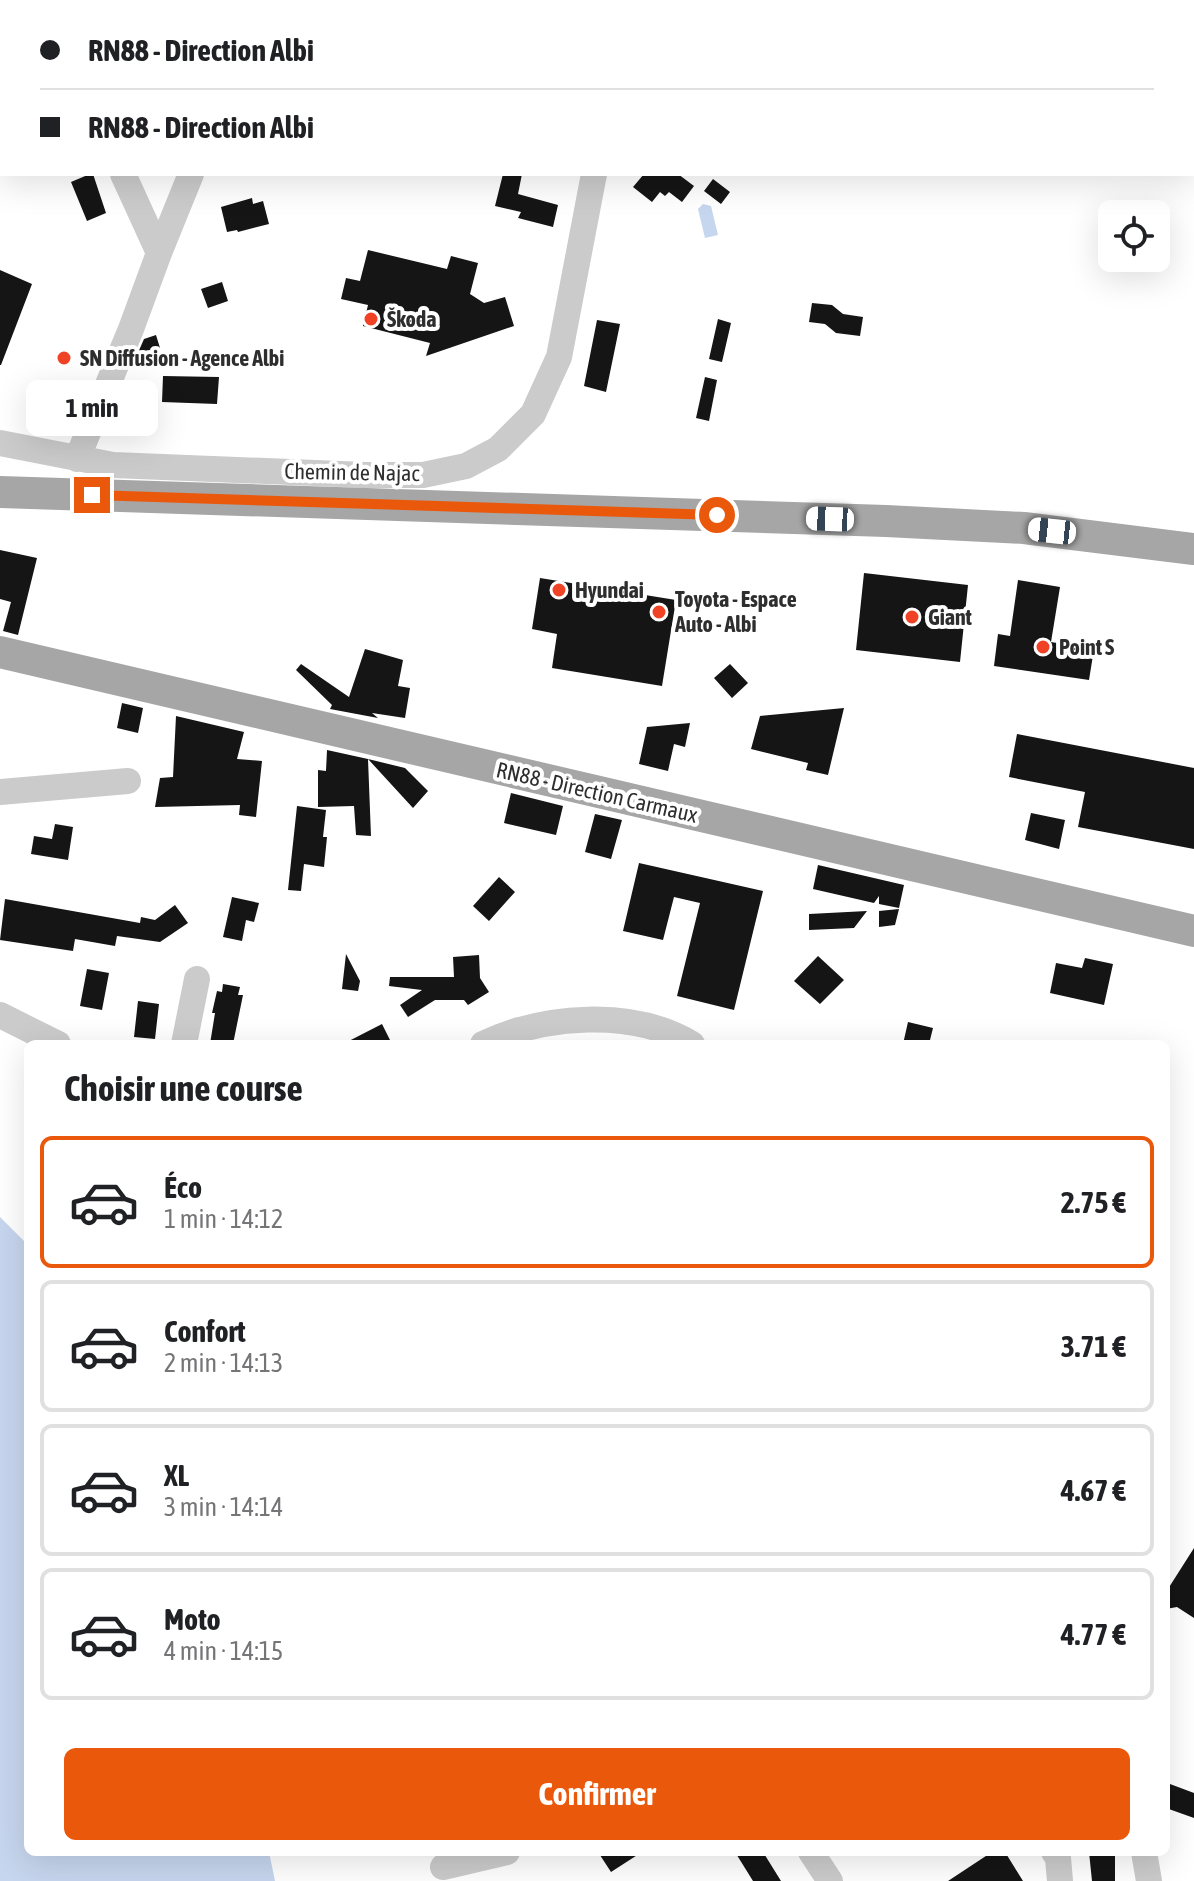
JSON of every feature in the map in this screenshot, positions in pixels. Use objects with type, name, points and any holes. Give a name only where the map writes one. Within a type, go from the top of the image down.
[{"type":"main road","points":[[0,492],[902,521],[1024,528],[1194,549]]},
{"type":"main road","name":"RN88 - Direction Carmaux","points":[[0,652],[1194,931]]},
{"type":"street","points":[[124,176],[159,253]]},
{"type":"street","points":[[77,459],[190,176]]},
{"type":"street","name":"Chemin de Najac","points":[[0,443],[113,465],[365,475],[423,475],[466,466],[498,449],[533,414],[559,357],[594,176]]},
{"type":"street","points":[[0,792],[128,781]]},
{"type":"street","points":[[1105,910],[1194,919]]},
{"type":"street","points":[[185,1040],[197,979]]},
{"type":"street","points":[[0,1015],[50,1040]]},
{"type":"street","points":[[492,1040],[555,1022],[600,1020],[643,1025],[682,1040]]},
{"type":"street","points":[[443,1867],[490,1856]]},
{"type":"street","points":[[814,1856],[830,1881]]},
{"type":"street","points":[[1057,1856],[1060,1881]]},
{"type":"street","points":[[1145,1856],[1149,1881]]},
{"type":"water","points":[[703,204],[711,206],[718,235],[705,238],[698,209]]},
{"type":"water","points":[[0,1217],[24,1241],[24,1856],[270,1856],[275,1881],[0,1881]]},
{"type":"building","points":[[94,176],[106,213],[87,221],[71,182]]},
{"type":"building","points":[[502,176],[522,176],[518,194],[558,205],[553,227],[518,218],[521,212],[495,206]]},
{"type":"building","points":[[642,176],[681,176],[694,186],[682,202],[669,192],[665,196],[660,192],[652,202],[633,187]]},
{"type":"building","points":[[713,179],[730,192],[721,204],[704,191]]},
{"type":"building","points":[[252,198],[253,204],[263,201],[269,224],[227,232],[221,207]]},
{"type":"building","points":[[368,250],[447,269],[451,256],[478,263],[470,294],[484,303],[505,297],[514,326],[426,356],[430,343],[363,326],[368,305],[341,299],[346,278],[360,281]]},
{"type":"building","points":[[0,270],[32,284],[1,365],[0,365]]},
{"type":"building","points":[[222,282],[228,301],[208,308],[201,289]]},
{"type":"building","points":[[812,303],[832,305],[843,314],[863,317],[860,336],[836,333],[825,324],[809,322]]},
{"type":"building","points":[[718,319],[731,323],[722,362],[709,359]]},
{"type":"building","points":[[597,320],[620,324],[606,392],[584,386]]},
{"type":"building","points":[[156,335],[160,348],[137,355],[144,339]]},
{"type":"building","points":[[163,376],[219,377],[217,404],[162,402]]},
{"type":"building","points":[[705,377],[717,380],[709,421],[696,418]]},
{"type":"building","points":[[0,550],[37,558],[18,635],[3,631],[11,602],[0,599]]},
{"type":"building","name":"Giant","points":[[864,573],[968,585],[960,662],[856,650]]},
{"type":"building","points":[[540,578],[676,600],[662,686],[552,668],[557,634],[532,629]]},
{"type":"building","points":[[1018,580],[1060,587],[1051,642],[1094,649],[1089,680],[994,666],[998,634],[1010,636]]},
{"type":"building","points":[[365,649],[403,660],[398,686],[410,688],[405,718],[372,713],[378,718],[330,709],[332,705],[296,670],[301,664],[349,697]]},
{"type":"building","points":[[730,664],[748,683],[732,698],[714,678]]},
{"type":"building","points":[[122,703],[143,708],[138,733],[117,728]]},
{"type":"building","points":[[844,708],[828,775],[806,770],[808,763],[751,749],[760,716]]},
{"type":"building","points":[[176,716],[244,732],[237,759],[262,761],[256,817],[239,815],[240,805],[155,807],[160,778],[173,777]]},
{"type":"building","points":[[690,723],[685,747],[674,744],[668,771],[639,764],[647,727]]},
{"type":"building","points":[[1017,734],[1194,768],[1194,849],[1078,827],[1085,792],[1009,777]]},
{"type":"building","points":[[327,750],[368,759],[371,836],[356,835],[354,806],[318,807],[318,770],[326,771]]},
{"type":"building","points":[[368,759],[405,768],[428,791],[413,808]]},
{"type":"building","points":[[511,793],[563,806],[556,835],[504,823]]},
{"type":"building","points":[[297,806],[326,810],[324,867],[304,864],[301,891],[288,890]]},
{"type":"building","points":[[1031,813],[1065,820],[1059,849],[1025,840]]},
{"type":"building","points":[[595,814],[622,820],[611,859],[585,852]]},
{"type":"building","points":[[55,824],[73,827],[68,860],[31,854],[34,836],[52,839]]},
{"type":"building","points":[[639,863],[763,891],[734,1010],[677,996],[700,903],[674,897],[663,940],[623,931]]},
{"type":"building","points":[[818,865],[904,885],[899,908],[879,904],[879,896],[874,903],[813,889]]},
{"type":"building","points":[[499,877],[515,892],[489,921],[473,906]]},
{"type":"building","points":[[232,897],[259,903],[254,922],[246,920],[242,941],[223,937]]},
{"type":"building","points":[[5,899],[140,923],[141,917],[155,920],[175,905],[188,923],[160,942],[117,936],[115,946],[75,939],[73,951],[0,940]]},
{"type":"building","points":[[899,909],[895,925],[879,927],[879,911]]},
{"type":"building","points":[[867,911],[854,928],[809,930],[809,914]]},
{"type":"building","points":[[346,954],[360,981],[358,991],[342,989]]},
{"type":"building","points":[[479,955],[480,978],[489,992],[468,1005],[464,1000],[435,1000],[408,1017],[400,1005],[422,990],[389,986],[390,977],[454,977],[453,957]]},
{"type":"building","points":[[818,956],[844,980],[820,1004],[794,981]]},
{"type":"building","points":[[1085,958],[1113,964],[1104,1005],[1050,993],[1056,963],[1082,968]]},
{"type":"building","points":[[87,969],[109,973],[102,1010],[80,1006]]},
{"type":"building","points":[[223,984],[240,987],[238,995],[243,995],[234,1040],[211,1040],[217,991],[222,992]]},
{"type":"building","points":[[138,1001],[159,1004],[155,1039],[134,1037]]},
{"type":"building","points":[[908,1022],[933,1028],[930,1040],[904,1040]]},
{"type":"building","points":[[382,1024],[390,1040],[351,1040]]},
{"type":"building","points":[[1194,1548],[1194,1618],[1177,1607],[1170,1608],[1170,1586]]},
{"type":"building","points":[[1170,1784],[1194,1793],[1194,1818],[1170,1809]]},
{"type":"building","points":[[601,1856],[636,1856],[611,1872]]},
{"type":"building","points":[[737,1856],[765,1856],[781,1881],[753,1881]]},
{"type":"building","points":[[986,1856],[1007,1856],[1023,1881],[948,1881]]},
{"type":"building","points":[[1089,1856],[1115,1856],[1115,1881],[1092,1881]]},
{"type":"place","name":"Škoda","points":[[371,319]]},
{"type":"place","name":"SN Diffusion - Agence Albi","points":[[64,358]]},
{"type":"place","name":"Hyundai","points":[[559,590]]},
{"type":"place","name":"Toyota - Espace Auto - Albi","points":[[659,612]]},
{"type":"place","name":"Giant","points":[[912,617]]},
{"type":"place","name":"Point S","points":[[1043,647]]},
{"type":"route","points":[[92,495],[717,515]]}]
